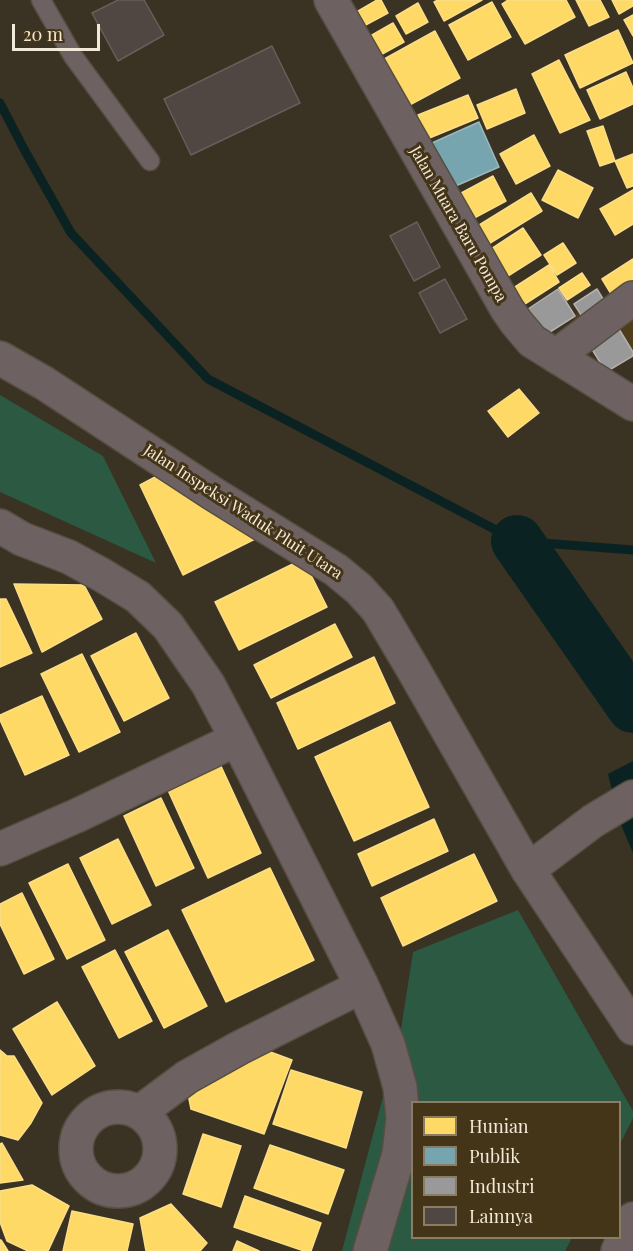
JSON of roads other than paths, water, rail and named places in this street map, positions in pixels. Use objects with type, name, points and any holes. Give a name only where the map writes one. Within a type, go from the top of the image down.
[{"type":"street","name":"Jalan Muara Baru Pompa","points":[[331,0],[516,322],[532,341],[633,404]]},
{"type":"street","points":[[556,356],[633,298]]},
{"type":"street","name":"Jalan Inspeksi Waduk Pluit Utara","points":[[0,358],[44,383],[212,493],[336,570],[378,610],[528,870],[633,1028]]},
{"type":"street","points":[[0,526],[22,539],[69,557],[138,597],[168,626],[202,674],[237,739],[362,986],[388,1044],[400,1087],[403,1118],[399,1154],[370,1251]]},
{"type":"street","points":[[0,849],[76,816],[237,739]]},
{"type":"street","points":[[528,870],[593,821],[633,797]]},
{"type":"street","points":[[140,1112],[187,1077],[362,986]]},
{"type":"street","points":[[618,1251],[633,1219]]},
{"type":"lane","points":[[41,0],[74,56],[150,161]]},
{"type":"water","points":[[633,761],[633,853],[619,820],[608,774]]},
{"type":"waterway","points":[[0,103],[71,233],[208,379],[517,541],[633,550]]},
{"type":"waterway","points":[[517,541],[633,707]]}]
